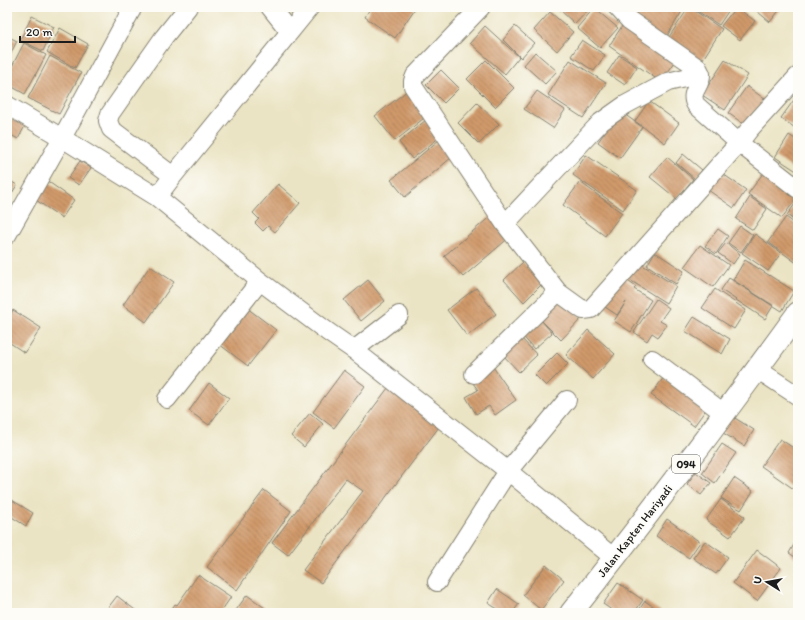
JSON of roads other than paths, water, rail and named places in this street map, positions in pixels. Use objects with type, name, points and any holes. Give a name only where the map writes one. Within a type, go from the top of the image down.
[{"type":"main road","name":"Jalan Kapten Hariyadi","points":[[571,613],[725,414],[798,313]]},
{"type":"street","points":[[7,235],[62,138],[133,7]]},
{"type":"street","points":[[173,176],[111,128],[108,121],[110,114],[164,37],[188,7]]},
{"type":"street","points":[[270,7],[290,32]]},
{"type":"street","points":[[157,197],[310,7]]},
{"type":"street","points":[[481,7],[415,76],[413,86],[505,224],[558,292],[583,310],[591,309],[798,76]]},
{"type":"street","points":[[617,7],[629,20],[698,68],[700,74],[693,100],[696,105],[739,143],[798,189]]},
{"type":"street","points":[[505,224],[601,122],[625,105],[668,82],[700,74]]},
{"type":"street","points":[[7,105],[157,197],[260,281],[354,350],[508,471],[614,558]]},
{"type":"street","points":[[167,399],[260,281]]},
{"type":"street","points":[[474,374],[558,292]]},
{"type":"street","points":[[354,350],[399,315]]},
{"type":"street","points":[[652,359],[725,414]]},
{"type":"street","points":[[757,369],[798,396]]},
{"type":"street","points":[[437,582],[508,471],[567,400]]}]
